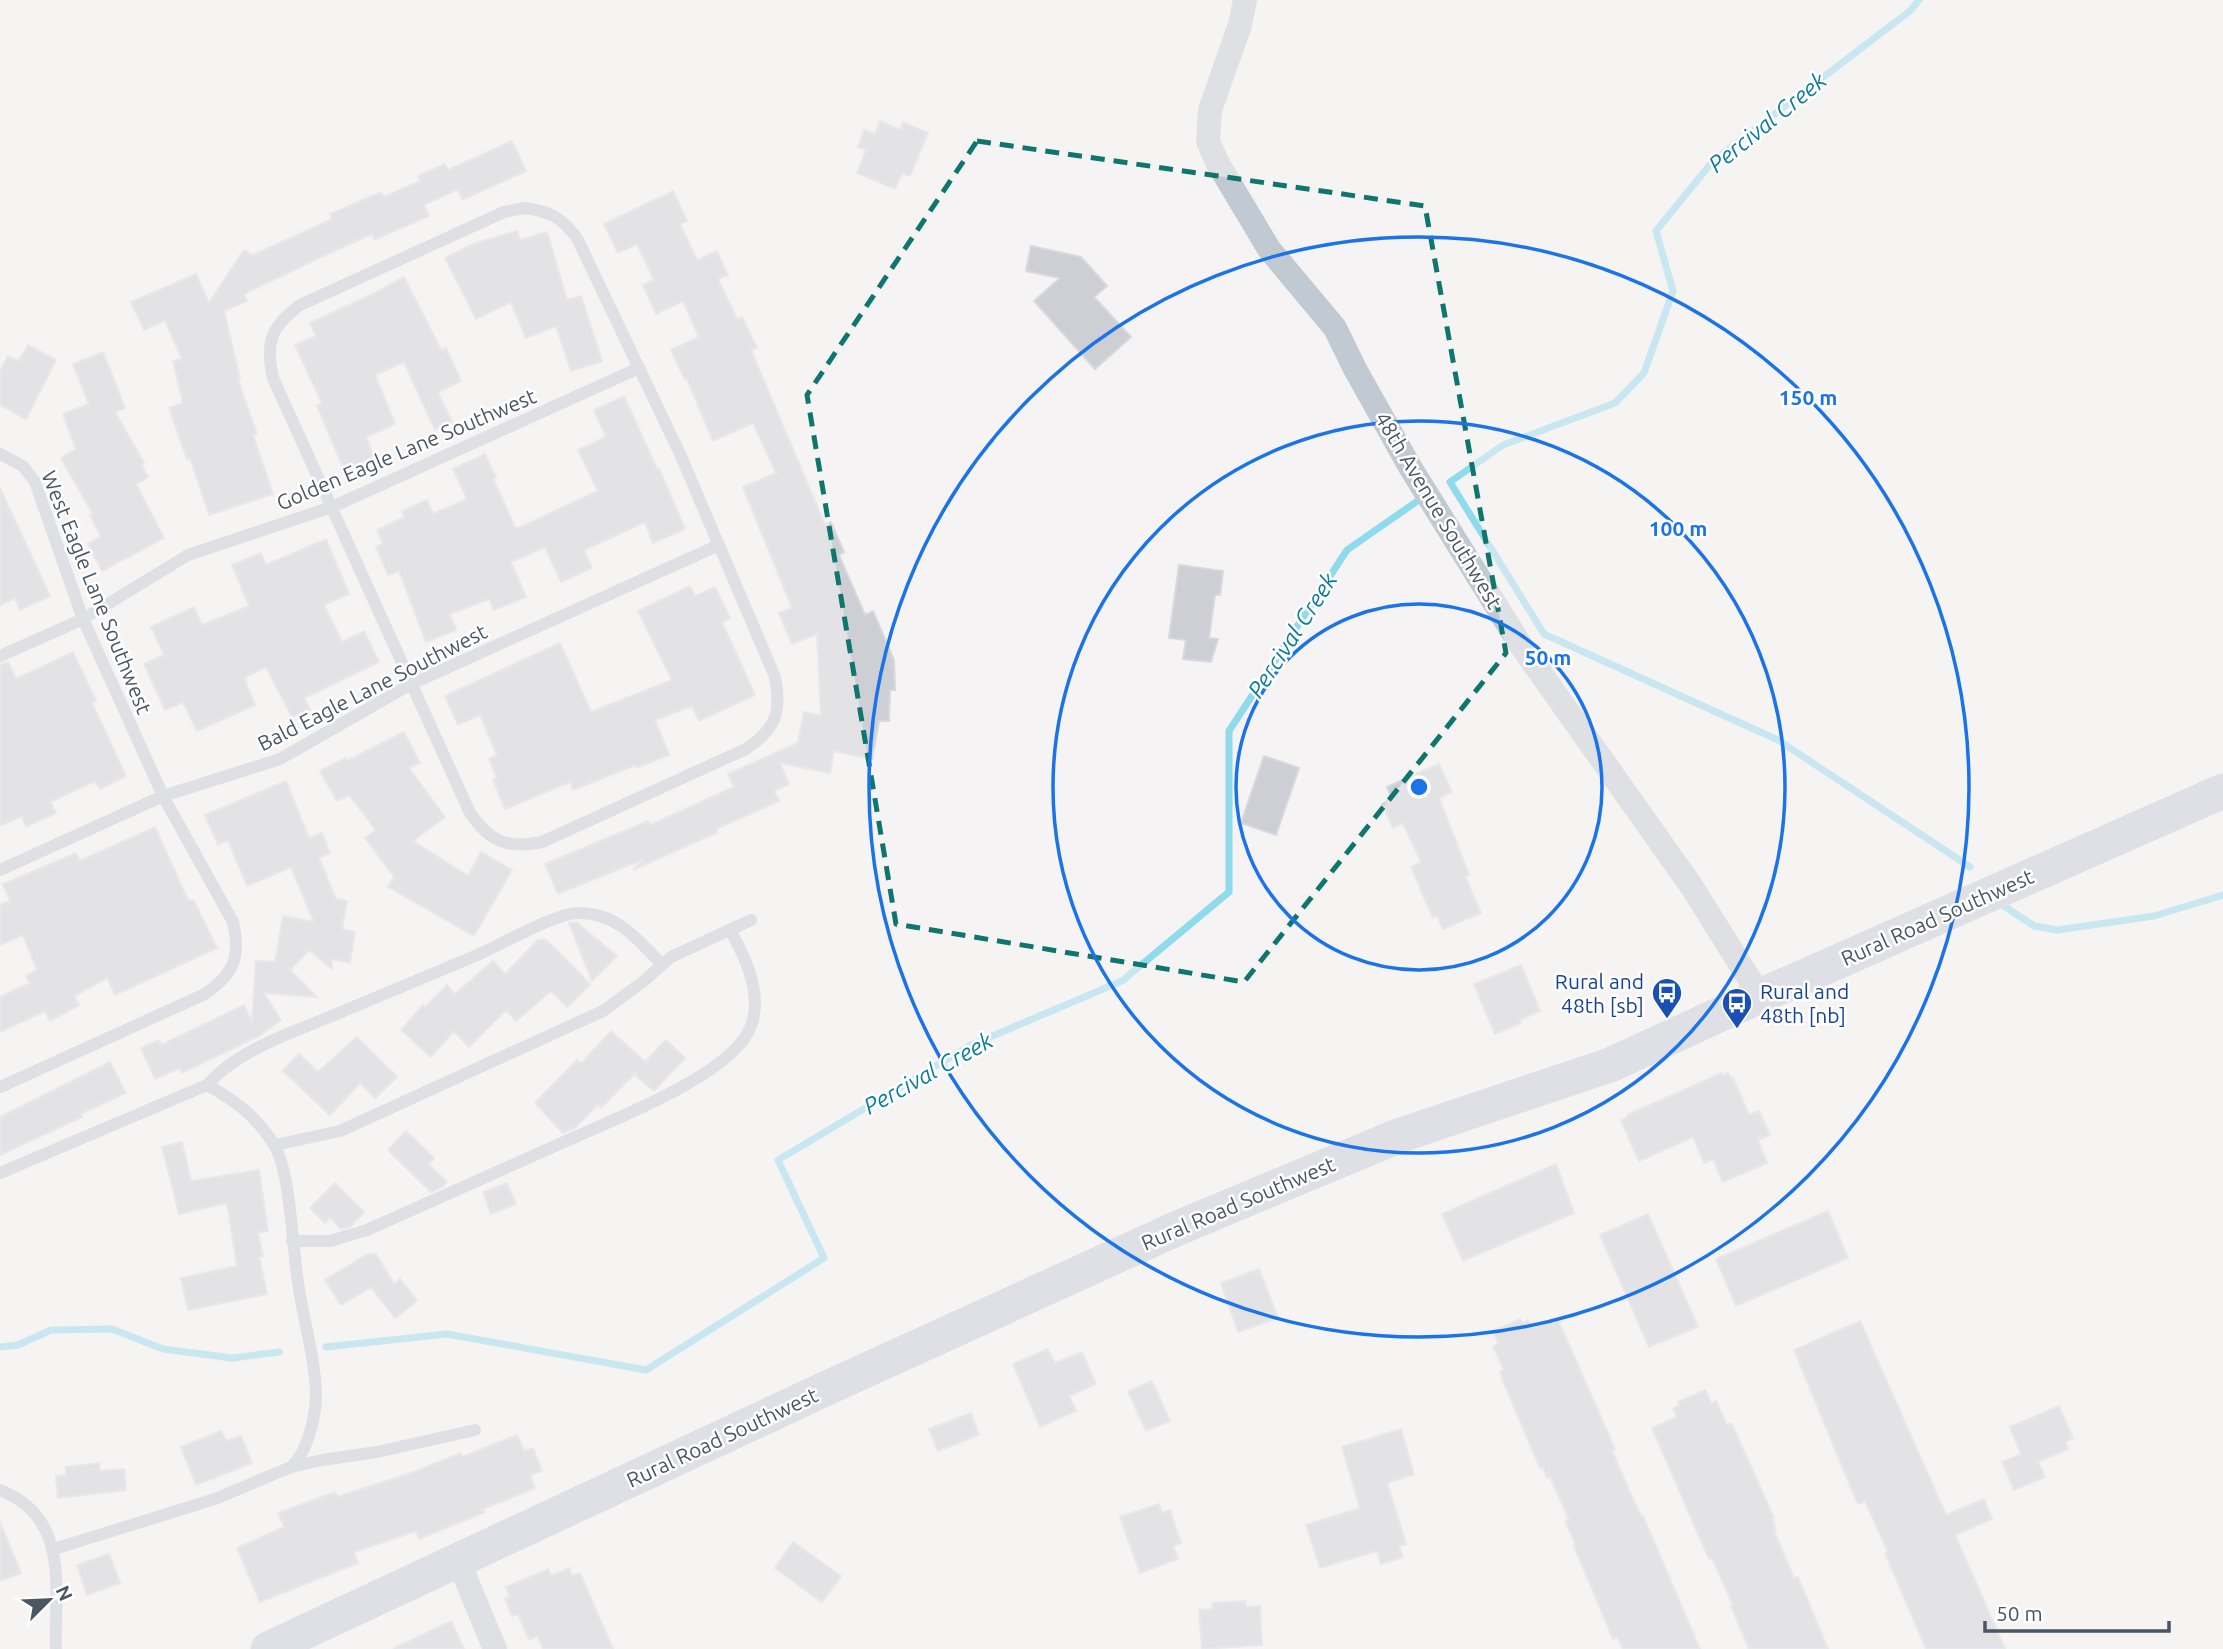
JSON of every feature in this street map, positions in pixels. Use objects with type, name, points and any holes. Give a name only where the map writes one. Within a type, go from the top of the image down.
[{"type":"street","name":"48th Avenue Southwest","points":[[1245,0],[1240,25],[1210,110],[1208,141],[1217,162],[1269,248],[1335,328],[1410,467],[1520,644],[1692,887],[1760,996]]},
{"type":"street","name":"Rural Road Southwest","points":[[268,1649],[1178,1228],[1398,1136],[1610,1065],[2223,791]]},
{"type":"street","points":[[458,1560],[495,1649]]},
{"type":"lane","points":[[525,208],[546,211],[564,221],[577,238],[681,456],[775,677],[779,698],[775,719],[764,737],[746,750],[542,842],[521,846],[500,842],[482,831],[470,813],[332,507],[273,378],[268,357],[272,336],[283,317],[300,305],[504,212],[525,208]]},
{"type":"lane","name":"Golden Eagle Lane Southwest","points":[[0,656],[83,619],[188,555],[332,507],[639,368]]},
{"type":"lane","name":"West Eagle Lane Southwest","points":[[0,454],[23,466],[35,482],[83,619],[163,796],[233,922],[238,943],[234,964],[222,982],[205,994],[0,1087]]},
{"type":"lane","name":"Bald Eagle Lane Southwest","points":[[0,870],[163,796],[280,759],[411,684],[719,545]]},
{"type":"lane","points":[[0,1173],[207,1085],[218,1073],[238,1060],[282,1037],[545,923],[575,913],[598,915],[624,926],[661,964]]},
{"type":"lane","points":[[275,1145],[340,1131],[603,1011],[671,957],[751,920]]},
{"type":"lane","points":[[292,1241],[330,1241],[367,1230],[633,1111],[698,1077],[724,1060],[745,1038],[754,1015],[755,994],[748,966],[730,930]]},
{"type":"lane","points":[[207,1085],[242,1107],[257,1121],[275,1145],[285,1172],[292,1241],[316,1397],[311,1433],[291,1467]]},
{"type":"lane","points":[[54,1549],[215,1499],[291,1467],[475,1430]]},
{"type":"lane","points":[[0,1490],[14,1496],[41,1520],[54,1549],[57,1577],[56,1649]]},
{"type":"highlighted area","points":[[977,141],[1425,206],[1506,653],[1244,982],[896,924],[807,395]]},
{"type":"building","points":[[880,121],[900,130],[903,122],[928,133],[910,176],[902,173],[895,189],[857,173],[866,150],[858,147],[864,130],[875,134]]},
{"type":"building","points":[[512,141],[526,171],[462,200],[458,189],[424,205],[429,216],[374,240],[372,234],[334,251],[244,294],[247,301],[224,311],[240,379],[238,380],[257,434],[253,435],[273,494],[209,515],[190,458],[187,459],[169,408],[183,403],[173,361],[182,359],[165,320],[144,330],[131,302],[196,274],[209,303],[244,250],[253,255],[332,219],[330,214],[381,192],[384,197],[420,181],[418,176],[445,164],[448,170]]},
{"type":"building","points":[[673,191],[687,221],[680,224],[697,260],[717,251],[728,275],[718,279],[737,319],[742,317],[757,348],[751,350],[825,525],[831,522],[844,552],[839,555],[865,615],[873,611],[894,660],[895,690],[890,690],[889,721],[879,721],[872,759],[834,751],[830,773],[780,763],[789,784],[774,791],[779,801],[633,870],[644,859],[558,894],[545,864],[648,821],[650,825],[734,787],[728,774],[798,743],[804,712],[821,716],[817,634],[792,644],[779,613],[792,608],[743,487],[776,473],[753,423],[713,441],[687,379],[685,380],[671,350],[699,337],[683,301],[656,314],[643,285],[654,280],[637,244],[618,253],[604,224]]},
{"type":"building","points":[[517,231],[520,240],[547,232],[567,300],[581,296],[602,361],[571,371],[556,326],[526,338],[511,302],[476,319],[445,258],[473,244]]},
{"type":"building","points":[[1031,246],[1081,257],[1107,286],[1094,297],[1131,337],[1095,369],[1034,301],[1060,278],[1026,271]]},
{"type":"building","points":[[404,277],[441,350],[446,348],[461,381],[438,392],[452,422],[435,430],[404,362],[375,375],[395,424],[366,437],[374,457],[344,470],[317,406],[322,403],[295,345],[316,336],[310,323]]},
{"type":"building","points":[[28,345],[56,360],[26,419],[0,405],[0,371],[8,356],[19,361]]},
{"type":"building","points":[[103,352],[125,408],[115,412],[144,463],[141,464],[148,477],[136,484],[164,538],[102,571],[88,544],[101,537],[90,515],[93,514],[61,458],[76,449],[63,414],[89,404],[73,364]]},
{"type":"building","points":[[624,396],[685,529],[653,543],[645,522],[584,550],[592,568],[561,582],[545,547],[511,562],[526,597],[494,610],[489,599],[450,614],[456,630],[426,642],[399,571],[388,575],[376,547],[383,544],[377,530],[405,517],[402,511],[427,500],[433,514],[467,499],[453,469],[485,454],[496,478],[493,479],[516,529],[598,491],[578,450],[606,437],[594,410]]},
{"type":"building","points":[[0,488],[50,596],[20,610],[15,598],[0,605]]},
{"type":"building","points":[[326,539],[349,594],[324,605],[342,642],[364,631],[379,662],[304,698],[310,709],[292,717],[266,667],[244,678],[255,705],[197,731],[183,702],[165,710],[144,664],[164,655],[151,627],[194,607],[202,625],[249,606],[232,565],[261,553],[266,565]]},
{"type":"building","points":[[1179,565],[1223,571],[1220,595],[1215,595],[1209,638],[1218,639],[1211,662],[1183,659],[1186,640],[1169,638]]},
{"type":"building","points":[[690,586],[695,596],[715,587],[730,618],[722,622],[755,695],[699,721],[692,706],[655,720],[669,755],[573,790],[570,782],[505,809],[493,780],[497,778],[489,759],[497,755],[480,715],[458,725],[445,696],[560,643],[591,712],[672,680],[638,611]]},
{"type":"building","points":[[73,652],[96,701],[92,703],[126,776],[100,789],[95,781],[50,802],[56,813],[26,827],[22,816],[0,826],[0,665],[8,662],[16,679]]},
{"type":"building","points":[[404,732],[420,763],[409,768],[445,817],[413,841],[468,876],[481,852],[512,870],[474,936],[388,887],[394,877],[365,838],[376,830],[349,795],[337,801],[320,771],[346,758],[347,761]]},
{"type":"building","points":[[1264,756],[1299,768],[1276,835],[1241,823]]},
{"type":"building","points":[[1439,764],[1452,792],[1439,798],[1469,875],[1465,876],[1481,913],[1443,929],[1437,916],[1433,918],[1411,867],[1421,862],[1403,823],[1393,828],[1382,804],[1392,799],[1387,787]]},
{"type":"building","points":[[286,781],[309,838],[322,833],[330,853],[319,858],[336,899],[347,901],[342,929],[355,932],[350,963],[332,959],[332,969],[309,950],[290,970],[317,997],[264,993],[281,1020],[259,1036],[182,1073],[180,1068],[155,1079],[141,1048],[159,1040],[161,1045],[244,1005],[252,1022],[256,961],[275,962],[283,916],[314,922],[291,867],[247,886],[228,840],[218,845],[205,815]]},
{"type":"building","points":[[155,827],[188,900],[194,901],[217,948],[115,995],[107,978],[74,996],[79,1005],[50,1021],[45,1011],[0,1032],[0,997],[30,983],[26,976],[37,970],[23,935],[0,945],[0,905],[10,901],[3,884],[76,853],[80,861]]},
{"type":"building","points":[[576,922],[617,956],[592,981],[569,923]]},
{"type":"building","points":[[538,940],[546,940],[590,984],[567,1007],[551,991],[516,1021],[506,1010],[469,1047],[454,1031],[431,1057],[401,1030],[423,1005],[425,1007],[447,985],[455,994],[493,961],[505,974]]},
{"type":"building","points":[[1521,965],[1540,1011],[1495,1034],[1474,984]]},
{"type":"building","points":[[611,1031],[645,1062],[666,1040],[685,1058],[654,1091],[634,1074],[601,1108],[598,1104],[576,1127],[563,1133],[535,1103],[577,1060],[581,1064]]},
{"type":"building","points":[[357,1037],[397,1077],[375,1098],[360,1083],[330,1115],[283,1071],[299,1054],[318,1072]]},
{"type":"building","points":[[110,1062],[126,1093],[80,1114],[82,1117],[0,1155],[0,1117]]},
{"type":"building","points":[[1722,1073],[1728,1073],[1733,1078],[1749,1115],[1759,1111],[1770,1135],[1758,1140],[1767,1163],[1723,1182],[1713,1159],[1704,1163],[1693,1137],[1639,1161],[1621,1120]]},
{"type":"building","points":[[406,1131],[434,1158],[428,1164],[447,1182],[442,1187],[431,1192],[388,1150]]},
{"type":"building","points":[[182,1142],[191,1181],[259,1170],[268,1231],[258,1233],[263,1256],[259,1257],[267,1294],[188,1310],[181,1278],[237,1266],[227,1203],[179,1214],[162,1147]]},
{"type":"building","points":[[1556,1164],[1574,1213],[1463,1261],[1442,1214]]},
{"type":"building","points":[[335,1183],[364,1212],[351,1226],[341,1229],[330,1217],[325,1223],[310,1208]]},
{"type":"building","points":[[507,1183],[516,1204],[491,1214],[483,1192]]},
{"type":"building","points":[[1828,1211],[1848,1258],[1736,1306],[1716,1259]]},
{"type":"building","points":[[1648,1214],[1698,1327],[1649,1347],[1600,1235]]},
{"type":"building","points":[[368,1254],[376,1254],[394,1284],[400,1279],[417,1301],[395,1318],[371,1287],[341,1305],[325,1280]]},
{"type":"building","points":[[1259,1269],[1278,1318],[1238,1332],[1221,1283]]},
{"type":"building","points":[[1557,1318],[1615,1449],[1612,1450],[1630,1493],[1643,1516],[1700,1649],[1623,1649],[1618,1637],[1613,1639],[1574,1546],[1576,1545],[1565,1521],[1569,1519],[1550,1477],[1547,1478],[1543,1467],[1540,1468],[1503,1381],[1500,1372],[1504,1370],[1493,1346],[1499,1344],[1493,1331],[1520,1319],[1522,1323],[1528,1320],[1532,1329]]},
{"type":"building","points":[[1860,1321],[1946,1515],[1984,1499],[1992,1519],[1955,1535],[2005,1649],[1926,1649],[1865,1501],[1858,1504],[1854,1495],[1794,1350]]},
{"type":"building","points":[[1048,1349],[1055,1363],[1082,1352],[1096,1384],[1069,1396],[1076,1411],[1040,1427],[1013,1364]]},
{"type":"building","points":[[1152,1381],[1170,1421],[1146,1431],[1128,1391]]},
{"type":"building","points":[[1705,1390],[1711,1403],[1716,1401],[1727,1425],[1731,1423],[1735,1431],[1774,1518],[1774,1531],[1794,1578],[1798,1577],[1828,1649],[1749,1649],[1731,1606],[1733,1605],[1712,1558],[1709,1559],[1652,1428],[1677,1417],[1673,1409],[1679,1406],[1678,1402]]},
{"type":"building","points":[[2059,1406],[2073,1438],[2066,1442],[2068,1449],[2038,1462],[2045,1477],[2014,1490],[2002,1462],[2021,1454],[2010,1427]]},
{"type":"building","points":[[971,1413],[979,1435],[938,1451],[929,1429]]},
{"type":"building","points":[[1401,1429],[1414,1474],[1387,1483],[1406,1544],[1399,1546],[1403,1557],[1381,1564],[1377,1551],[1320,1568],[1306,1525],[1360,1508],[1342,1447]]},
{"type":"building","points":[[221,1431],[226,1441],[241,1436],[252,1463],[196,1485],[181,1447]]},
{"type":"building","points":[[517,1435],[524,1451],[533,1448],[542,1471],[530,1475],[535,1488],[419,1539],[416,1531],[354,1552],[358,1563],[260,1602],[237,1548],[284,1527],[278,1513],[335,1492],[337,1497],[411,1473],[461,1453],[462,1457]]},
{"type":"building","points":[[99,1463],[100,1471],[124,1469],[126,1490],[58,1498],[56,1476],[66,1475],[66,1467]]},
{"type":"building","points":[[1159,1504],[1162,1513],[1170,1510],[1181,1543],[1173,1546],[1178,1559],[1140,1573],[1120,1517]]},
{"type":"building","points":[[0,1522],[21,1573],[0,1581]]},
{"type":"building","points":[[793,1542],[841,1576],[822,1602],[775,1568]]},
{"type":"building","points":[[109,1554],[120,1583],[87,1595],[77,1565]]},
{"type":"building","points":[[569,1568],[572,1576],[580,1573],[613,1649],[543,1649],[538,1636],[529,1640],[518,1614],[512,1616],[505,1599],[510,1596],[506,1587],[548,1569],[551,1576]]},
{"type":"building","points":[[1246,1601],[1246,1607],[1260,1606],[1262,1645],[1202,1649],[1199,1610],[1213,1609],[1212,1603]]},
{"type":"building","points":[[451,1621],[464,1649],[393,1649]]},
{"type":"waterway","name":"Percival Creek","points":[[1919,0],[1910,11],[1713,161],[1656,231],[1673,291],[1644,373],[1615,403],[1503,445],[1450,482],[1544,634],[1778,740],[1970,867]]},
{"type":"waterway","name":"Percival Creek","points":[[326,1347],[447,1334],[646,1370],[824,1258],[778,1160],[971,1045],[1122,981],[1229,892],[1229,731],[1347,550],[1416,502]]},
{"type":"waterway","points":[[2004,906],[2034,926],[2057,930],[2154,916],[2223,895]]},
{"type":"waterway","name":"Percival Creek","points":[[0,1347],[18,1345],[51,1330],[112,1329],[163,1349],[232,1358],[279,1352]]},
{"type":"place","name":"Rural and 48th [sb]","points":[[1667,1020]]},
{"type":"place","name":"Rural and 48th [nb]","points":[[1737,1030]]}]
